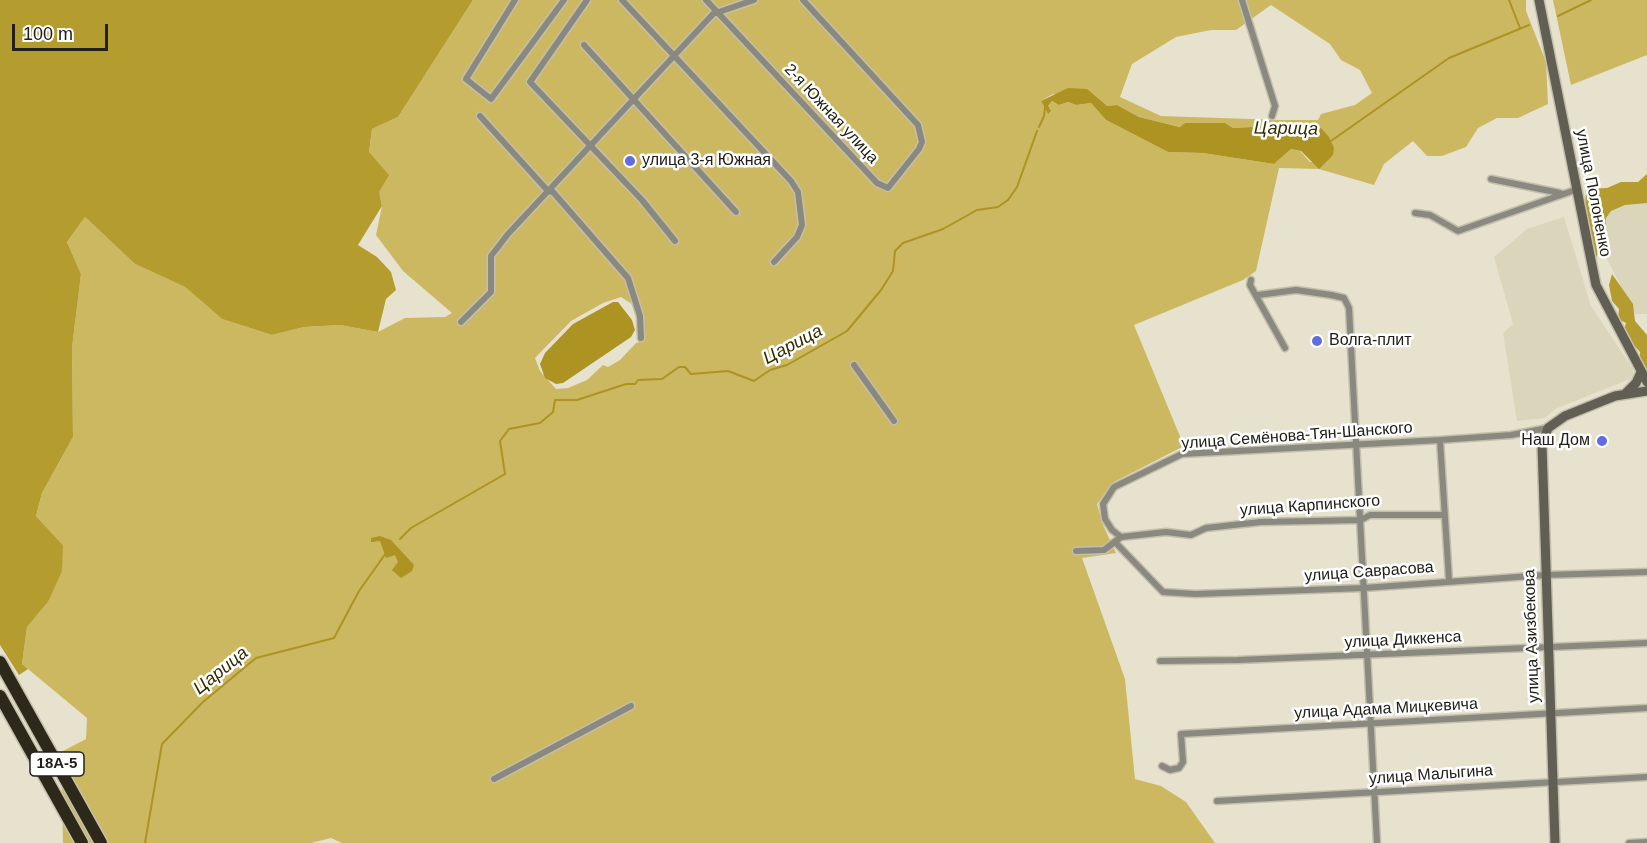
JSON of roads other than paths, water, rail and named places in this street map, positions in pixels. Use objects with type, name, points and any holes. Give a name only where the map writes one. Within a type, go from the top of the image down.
[{"type":"highway","name":"18А-5","points":[[0,662],[101,843]]},
{"type":"highway","name":"18А-5","points":[[0,696],[82,843]]},
{"type":"main road","name":"улица Полоненко","points":[[1539,0],[1575,190],[1596,285],[1647,382]]},
{"type":"main road","points":[[1626,393],[1636,383],[1641,372]]},
{"type":"main road","points":[[1548,428],[1579,409],[1626,393],[1647,391]]},
{"type":"main road","name":"улица Азизбекова","points":[[1548,428],[1542,445],[1541,459],[1556,843]]},
{"type":"street","points":[[515,0],[466,79],[491,99],[564,0]]},
{"type":"street","points":[[587,0],[530,82],[642,200],[675,241]]},
{"type":"street","points":[[622,0],[791,181],[798,192],[802,225],[797,237],[774,262]]},
{"type":"street","points":[[706,0],[717,13]]},
{"type":"street","points":[[461,322],[491,292],[491,256],[499,243],[717,13],[754,0]]},
{"type":"street","name":"2-я Южная улица","points":[[717,13],[882,187],[888,188],[901,174],[922,142],[918,125],[803,0]]},
{"type":"street","points":[[1242,0],[1275,106],[1272,116]]},
{"type":"street","points":[[584,45],[736,212]]},
{"type":"street","points":[[480,116],[548,191],[553,192],[628,278],[640,316],[641,338]]},
{"type":"street","points":[[1491,179],[1561,193]]},
{"type":"street","points":[[1414,213],[1430,215],[1458,231],[1575,190]]},
{"type":"street","points":[[1251,280],[1250,285],[1285,348]]},
{"type":"street","points":[[1258,296],[1296,290],[1344,298],[1349,308],[1377,843]]},
{"type":"street","points":[[854,365],[894,421]]},
{"type":"street","name":"улица Семёнова-Тян-Шанского","points":[[1121,537],[1112,530],[1105,519],[1103,504],[1114,487],[1182,454],[1511,435],[1548,428]]},
{"type":"street","points":[[1440,440],[1449,580]]},
{"type":"street","name":"улица Карпинского","points":[[1121,537],[1166,532],[1191,535],[1206,528],[1262,522],[1361,519],[1370,515],[1444,515]]},
{"type":"street","points":[[1076,551],[1104,550],[1121,537]]},
{"type":"street","name":"улица Саврасова","points":[[1115,542],[1163,591],[1195,594],[1364,588],[1545,574],[1647,572]]},
{"type":"street","name":"улица Диккенса","points":[[1160,661],[1647,643]]},
{"type":"street","points":[[494,779],[631,706]]},
{"type":"street","name":"улица Адама Мицкевича","points":[[1162,766],[1170,771],[1179,768],[1183,762],[1181,734],[1647,708]]},
{"type":"street","name":"улица Малыгина","points":[[1217,801],[1647,777]]},
{"type":"street","points":[[1629,843],[1647,842]]},
{"type":"waterway","points":[[1509,0],[1520,28]]},
{"type":"waterway","name":"Царица","points":[[1558,16],[1591,0]]},
{"type":"waterway","name":"Царица","points":[[1331,141],[1449,58],[1529,25]]},
{"type":"waterway","name":"Царица","points":[[1039,127],[1045,107]]},
{"type":"waterway","name":"Царица","points":[[400,539],[411,528],[505,474],[500,441],[509,429],[540,423],[553,412],[555,400],[577,400],[626,384],[635,384],[638,380],[662,379],[679,367],[685,367],[691,374],[728,371],[754,381],[770,370],[787,365],[847,331],[881,290],[893,271],[895,251],[903,243],[943,229],[977,210],[998,207],[1008,200],[1017,187],[1037,131]]},
{"type":"waterway","name":"Царица","points":[[145,843],[162,744],[203,702],[256,658],[334,638],[359,591],[386,553]]},
{"type":"place","name":"улица 3-я Южная","points":[[630,161]]},
{"type":"place","name":"Волга-плит","points":[[1317,341]]},
{"type":"place","name":"Наш Дом","points":[[1602,441]]}]
